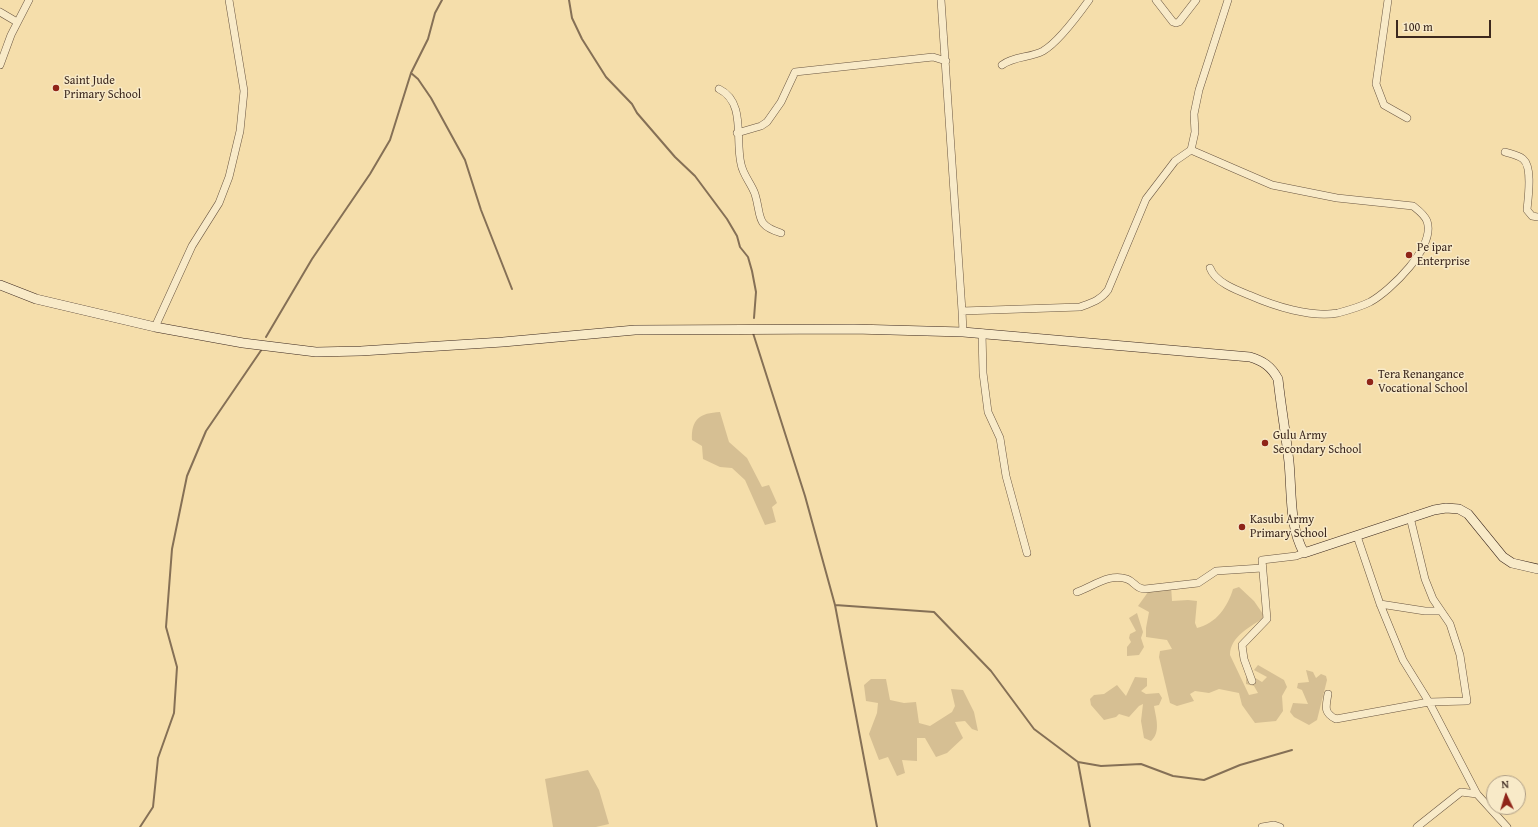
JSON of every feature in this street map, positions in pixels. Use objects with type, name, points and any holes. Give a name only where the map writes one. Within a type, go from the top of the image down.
[{"type":"street","points":[[0,65],[17,22],[29,0]]},
{"type":"street","points":[[154,327],[192,246],[218,203],[235,156],[243,111],[244,91],[229,0]]},
{"type":"street","points":[[941,0],[963,332]]},
{"type":"street","points":[[1002,65],[1014,59],[1042,52],[1056,40],[1089,0]]},
{"type":"street","points":[[1156,0],[1173,22],[1176,23],[1179,22],[1196,0]]},
{"type":"street","points":[[962,311],[1080,307],[1100,298],[1108,290],[1146,199],[1175,161],[1190,150],[1195,132],[1194,114],[1199,90],[1228,0]]},
{"type":"street","points":[[1388,0],[1376,84],[1384,105],[1407,118]]},
{"type":"street","points":[[0,12],[17,22]]},
{"type":"street","points":[[737,133],[761,126],[767,122],[781,102],[795,72],[933,57],[946,61]]},
{"type":"street","points":[[719,89],[731,96],[737,109],[737,133],[742,167],[753,189],[762,222],[768,229],[781,233]]},
{"type":"street","points":[[1190,150],[1272,185],[1337,198],[1413,206],[1422,213],[1427,222],[1428,232],[1423,247],[1401,278],[1371,301],[1353,309],[1336,313],[1296,311],[1259,300],[1232,289],[1212,272],[1210,268]]},
{"type":"street","points":[[1505,152],[1516,155],[1524,160],[1527,165],[1527,210],[1532,216],[1538,217]]},
{"type":"street","points":[[0,285],[48,302],[154,327],[243,343],[316,352],[361,351],[503,342],[635,330],[854,329],[963,332],[1026,339],[1250,357],[1268,365],[1278,379],[1289,462],[1295,531],[1304,553]]},
{"type":"street","points":[[982,334],[983,373],[988,412],[1000,438],[1006,476],[1027,552]]},
{"type":"street","points":[[1252,681],[1244,659],[1242,645],[1267,619],[1268,612],[1262,560],[1296,556],[1410,517],[1446,508],[1459,509],[1468,514],[1476,521],[1503,557],[1512,563],[1538,569]]},
{"type":"street","points":[[1328,694],[1326,711],[1328,716],[1336,719],[1429,702],[1467,701],[1460,655],[1450,624],[1433,599],[1425,579],[1410,517]]},
{"type":"street","points":[[1357,536],[1380,604],[1403,660],[1429,702],[1453,751],[1472,782],[1477,794],[1507,827]]},
{"type":"street","points":[[1077,592],[1114,577],[1130,580],[1137,588],[1145,590],[1198,583],[1216,571],[1262,568]]},
{"type":"street","points":[[1380,604],[1425,611],[1441,611]]},
{"type":"street","points":[[1417,827],[1472,782]]},
{"type":"street","points":[[1461,792],[1477,794]]},
{"type":"street","points":[[1262,827],[1274,825],[1280,827]]},
{"type":"shaded area","points":[[720,412],[729,442],[747,458],[762,487],[769,485],[777,503],[772,507],[776,522],[765,525],[745,480],[732,468],[720,467],[703,459],[702,446],[692,440],[693,427],[698,418],[707,414]]},
{"type":"shaded area","points":[[1171,585],[1172,601],[1197,601],[1195,623],[1197,628],[1210,623],[1220,613],[1228,602],[1233,589],[1239,587],[1254,601],[1265,617],[1248,628],[1238,637],[1231,648],[1230,655],[1249,695],[1258,693],[1254,686],[1246,684],[1246,675],[1252,676],[1262,682],[1267,677],[1254,670],[1258,665],[1284,680],[1287,687],[1282,696],[1283,711],[1276,721],[1255,723],[1242,705],[1239,693],[1219,689],[1209,693],[1195,691],[1190,694],[1194,701],[1177,706],[1170,703],[1159,657],[1160,651],[1172,649],[1167,640],[1146,637],[1149,612],[1138,606],[1151,588]]},
{"type":"shaded area","points":[[1137,613],[1143,632],[1141,638],[1144,647],[1139,655],[1127,656],[1127,647],[1131,642],[1129,638],[1130,634],[1136,631],[1129,618]]},
{"type":"shaded area","points":[[1306,670],[1313,672],[1316,678],[1321,674],[1326,676],[1327,680],[1317,720],[1309,725],[1294,717],[1290,712],[1293,703],[1308,704],[1302,690],[1297,688],[1298,683],[1309,682]]},
{"type":"shaded area","points":[[1135,677],[1147,678],[1147,686],[1141,691],[1146,694],[1159,693],[1162,698],[1159,705],[1154,706],[1157,729],[1151,741],[1144,738],[1141,721],[1143,704],[1139,706],[1129,717],[1119,714],[1116,717],[1104,720],[1091,705],[1090,699],[1094,695],[1104,694],[1117,685],[1126,696]]},
{"type":"shaded area","points":[[871,679],[886,679],[890,700],[904,703],[916,702],[919,723],[930,726],[952,712],[955,706],[951,689],[963,690],[974,712],[978,731],[972,729],[965,721],[955,722],[963,738],[947,753],[936,757],[925,738],[917,738],[917,761],[902,760],[905,773],[897,776],[888,757],[879,760],[869,734],[877,713],[878,703],[866,701],[864,685]]},
{"type":"shaded area","points":[[588,770],[599,790],[609,824],[596,827],[553,827],[545,779]]},
{"type":"waterway","points":[[266,337],[312,259],[370,174],[390,140],[411,73],[428,39],[435,13],[442,0]]},
{"type":"waterway","points":[[569,0],[572,18],[582,39],[606,77],[632,104],[637,113],[675,157],[695,176],[727,219],[737,236],[740,247],[748,257],[752,271],[756,292],[754,318]]},
{"type":"waterway","points":[[411,73],[418,79],[431,98],[465,160],[481,210],[512,289]]},
{"type":"waterway","points":[[753,333],[805,496],[835,605],[877,827]]},
{"type":"waterway","points":[[140,827],[153,807],[158,758],[174,713],[177,667],[166,627],[172,549],[187,476],[206,431],[262,349]]},
{"type":"waterway","points":[[835,605],[934,612],[991,671],[1034,729],[1078,762],[1101,766],[1141,764],[1173,776],[1204,780],[1240,765],[1292,750]]},
{"type":"waterway","points":[[1078,762],[1090,827]]},
{"type":"place","name":"Saint Jude Primary School","points":[[56,88]]},
{"type":"place","name":"Pe ipar Enterprise","points":[[1409,255]]},
{"type":"place","name":"Tera Renangance Vocational School","points":[[1370,382]]},
{"type":"place","name":"Gulu Army Secondary School","points":[[1265,443]]},
{"type":"place","name":"Kasubi Army Primary School","points":[[1242,527]]}]
